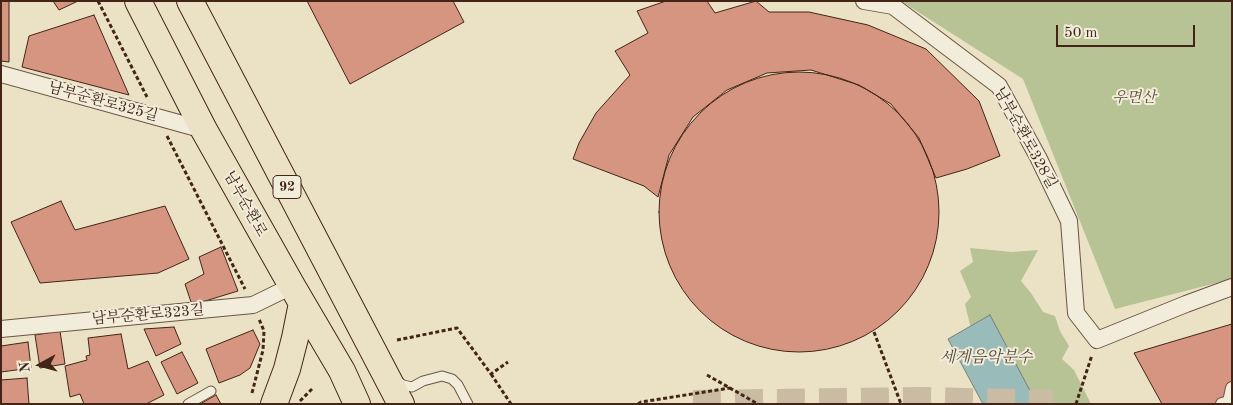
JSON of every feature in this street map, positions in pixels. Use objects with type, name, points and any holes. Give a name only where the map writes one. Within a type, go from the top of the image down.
[{"type":"main road","name":"남부순환로","points":[[138,1],[204,130],[342,371],[357,404]]},
{"type":"main road","name":"92","points":[[190,1],[393,388]]},
{"type":"main road","points":[[263,399],[287,369],[297,295]]},
{"type":"main road","points":[[365,404],[393,388]]},
{"type":"street","name":"남부순환로328길","points":[[864,1],[894,6],[999,86],[1038,157],[1069,221],[1076,313],[1097,340]]},
{"type":"street","name":"남부순환로325길","points":[[1,74],[204,130]]},
{"type":"street","points":[[1097,340],[1232,287]]},
{"type":"street","name":"남부순환로323길","points":[[1,329],[254,305],[297,295]]},
{"type":"street","points":[[1222,404],[1229,402],[1232,388]]},
{"type":"lane","points":[[393,388],[403,385],[412,387],[424,381],[442,376],[452,379],[468,404]]},
{"type":"lane","points":[[188,404],[211,390]]},
{"type":"path","points":[[98,1],[254,305],[264,331],[263,399]]},
{"type":"path","points":[[397,340],[457,328],[511,404]]},
{"type":"path","points":[[874,332],[900,404]]},
{"type":"path","points":[[1076,404],[1097,340]]},
{"type":"path","points":[[491,374],[508,362]]},
{"type":"path","points":[[707,375],[758,404]]},
{"type":"path","points":[[638,404],[730,388]]},
{"type":"path","points":[[297,404],[312,389]]},
{"type":"green space","name":"우면산","points":[[901,1],[1232,1],[1232,279],[1115,309],[1023,79]]},
{"type":"green space","points":[[970,248],[1012,252],[1038,250],[1021,281],[1043,312],[1055,316],[1060,331],[1069,346],[1062,359],[1074,370],[1091,404],[1001,404],[975,346],[965,304],[971,297],[960,271],[973,262]]},
{"type":"water","name":"세계음악분수","points":[[990,315],[1037,404],[983,404],[948,339]]},
{"type":"building","points":[[1,1],[9,1],[9,62],[1,61]]},
{"type":"building","points":[[53,1],[78,1],[59,10]]},
{"type":"building","points":[[307,1],[453,1],[464,22],[350,84]]},
{"type":"building","points":[[666,1],[707,1],[715,13],[756,1],[769,12],[809,12],[868,25],[926,49],[979,101],[1000,156],[967,169],[936,178],[919,138],[891,104],[859,85],[811,70],[767,73],[727,90],[693,117],[669,155],[658,197],[644,186],[573,159],[579,143],[596,113],[630,75],[615,51],[648,33],[637,11]]},
{"type":"building","points":[[94,15],[129,95],[22,67],[29,36]]},
{"type":"building","points":[[785,72],[813,72],[853,82],[865,88],[888,103],[908,123],[929,158],[937,185],[939,212],[937,239],[929,266],[908,301],[888,321],[865,336],[840,346],[813,352],[785,352],[745,342],[733,336],[710,321],[690,301],[675,278],[665,253],[659,226],[659,198],[669,158],[675,146],[690,123],[710,103],[733,88],[758,78]]},
{"type":"building","points":[[61,201],[75,230],[165,206],[189,259],[158,273],[40,283],[11,222]]},
{"type":"building","points":[[221,247],[238,291],[192,305],[185,284],[204,274],[199,257]]},
{"type":"building","points":[[1232,324],[1232,404],[1162,404],[1134,353]]},
{"type":"building","points":[[174,327],[181,344],[156,356],[144,329]]},
{"type":"building","points":[[253,330],[260,344],[250,368],[240,375],[219,383],[206,349]]},
{"type":"building","points":[[60,331],[65,364],[40,368],[35,335]]},
{"type":"building","points":[[121,334],[128,369],[148,361],[164,395],[146,404],[84,404],[80,394],[70,397],[65,366],[87,360],[86,356],[90,355],[88,338]]},
{"type":"building","points":[[28,342],[31,368],[1,372],[1,346]]},
{"type":"building","points":[[182,352],[198,383],[177,394],[161,362]]},
{"type":"building","points":[[27,378],[29,404],[1,404],[1,380]]},
{"type":"building","points":[[216,395],[221,404],[200,404]]},
{"type":"tunnel","points":[[693,404],[925,401],[1053,404]]}]
